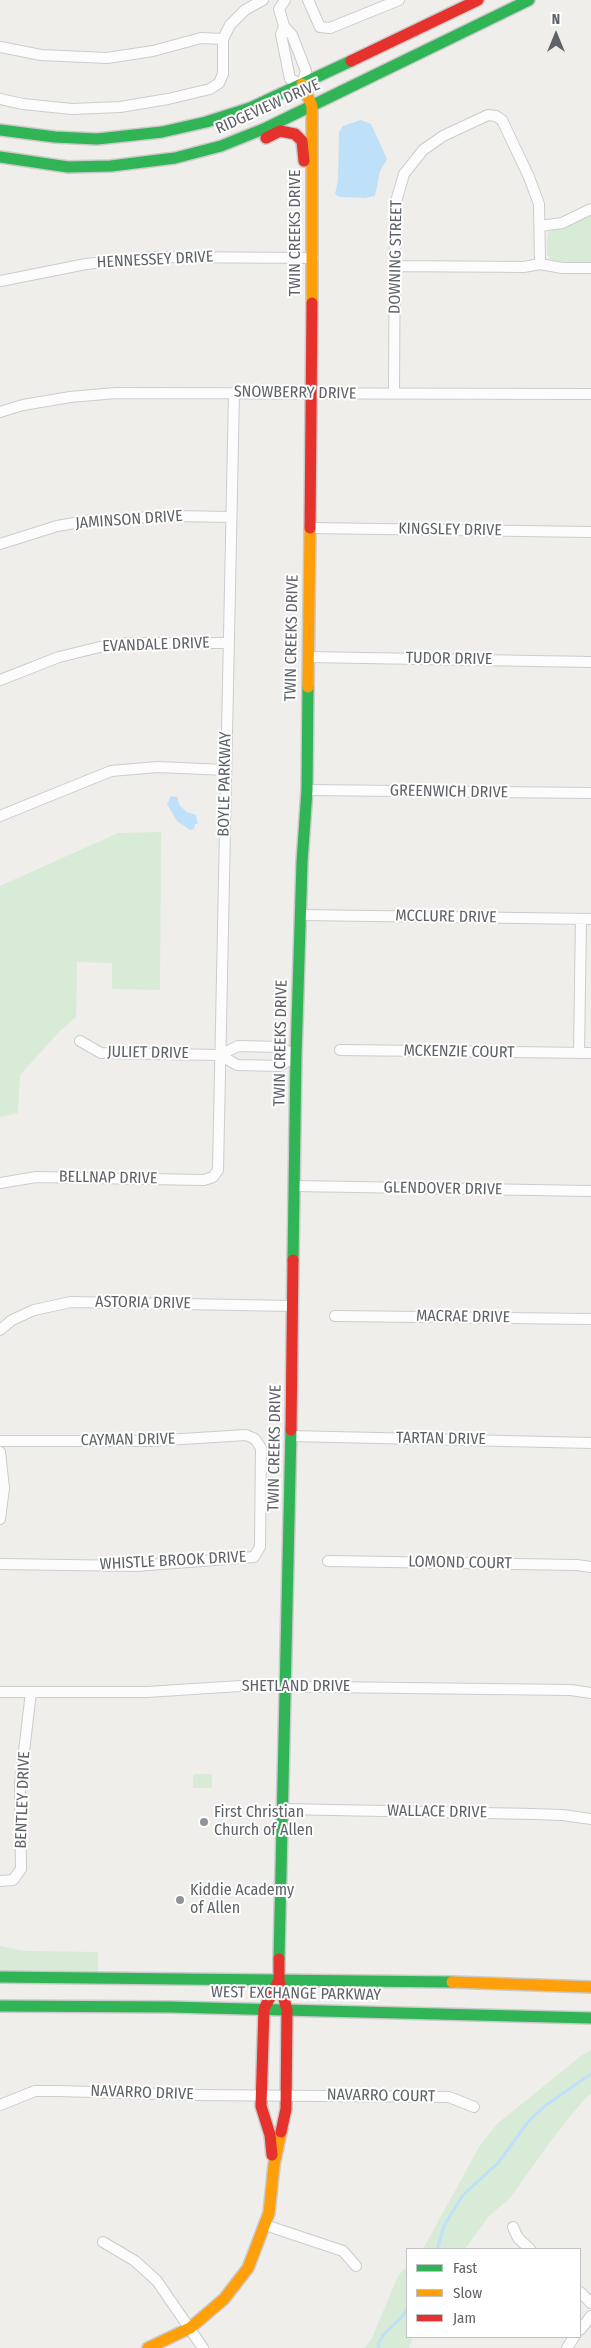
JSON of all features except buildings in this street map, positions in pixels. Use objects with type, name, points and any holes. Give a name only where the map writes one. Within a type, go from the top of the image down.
[{"type":"street","points":[[0,99],[23,104],[72,109],[120,107],[168,99],[210,89],[219,83],[223,74],[223,39],[230,25],[245,10],[264,0],[268,7],[278,9]]},
{"type":"street","points":[[278,9],[285,0]]},
{"type":"street","points":[[308,0],[320,27],[330,28],[400,0]]},
{"type":"street","name":"RIDGEVIEW DRIVE","points":[[0,130],[34,136],[118,138],[162,132],[228,115],[302,84],[478,0]]},
{"type":"street","name":"RIDGEVIEW DRIVE","points":[[0,158],[68,167],[141,163],[175,158],[222,146],[266,128],[529,0]]},
{"type":"street","points":[[240,1],[245,10]]},
{"type":"street","points":[[278,9],[284,26],[292,35],[306,71],[302,84],[312,106]]},
{"type":"street","points":[[284,26],[281,34],[290,79],[302,84]]},
{"type":"street","points":[[0,47],[42,56],[107,58],[153,51],[201,38],[223,39]]},
{"type":"street","name":"TWIN CREEKS DRIVE","points":[[148,2348],[190,2328],[216,2307],[248,2268],[265,2225],[272,2197],[274,2165],[286,2109],[287,2010],[279,1980],[294,1306],[296,1056],[300,915],[307,790],[313,253],[312,106]]},
{"type":"street","name":"DOWNING STREET","points":[[394,394],[395,205],[398,187],[412,161],[423,150],[443,136],[488,115],[496,116],[502,120],[534,189],[539,204],[540,226]]},
{"type":"street","points":[[141,163],[188,162],[225,153],[280,132],[294,134],[301,139],[303,144],[306,227],[313,253]]},
{"type":"street","points":[[540,264],[540,226],[562,223],[591,208]]},
{"type":"street","name":"HENNESSEY DRIVE","points":[[0,281],[86,264],[155,257],[313,253]]},
{"type":"street","points":[[394,266],[524,267],[540,264],[562,268],[591,268]]},
{"type":"street","name":"BOYLE PARKWAY","points":[[216,1175],[219,1163],[234,392]]},
{"type":"street","name":"SNOWBERRY DRIVE","points":[[0,412],[23,405],[70,397],[116,393],[591,394]]},
{"type":"street","name":"JAMINSON DRIVE","points":[[0,544],[57,526],[92,520],[174,516],[231,517]]},
{"type":"street","name":"KINGSLEY DRIVE","points":[[310,528],[591,532]]},
{"type":"street","name":"EVANDALE DRIVE","points":[[0,680],[59,657],[104,646],[128,643],[228,643]]},
{"type":"street","name":"TUDOR DRIVE","points":[[308,657],[591,662]]},
{"type":"street","points":[[0,816],[111,771],[158,767],[226,770]]},
{"type":"street","name":"GREENWICH DRIVE","points":[[307,790],[591,793]]},
{"type":"street","name":"MCCLURE DRIVE","points":[[300,915],[586,919]]},
{"type":"street","points":[[579,1053],[586,919]]},
{"type":"street","name":"JULIET DRIVE","points":[[80,1041],[100,1053],[220,1055],[238,1046],[280,1047],[296,1056],[280,1066],[254,1066],[237,1065],[220,1055]]},
{"type":"street","name":"MCKENZIE COURT","points":[[340,1050],[591,1054]]},
{"type":"street","name":"BELLNAP DRIVE","points":[[0,1183],[36,1177],[204,1180],[216,1175]]},
{"type":"street","name":"GLENDOVER DRIVE","points":[[296,1186],[591,1191]]},
{"type":"street","name":"ASTORIA DRIVE","points":[[0,1330],[12,1320],[34,1310],[71,1302],[294,1306]]},
{"type":"street","name":"MACRAE DRIVE","points":[[335,1316],[591,1319]]},
{"type":"street","name":"CAYMAN DRIVE","points":[[0,1441],[150,1441],[246,1435],[255,1439]]},
{"type":"street","name":"TARTAN DRIVE","points":[[291,1436],[591,1443]]},
{"type":"street","name":"WHISTLE BROOK DRIVE","points":[[0,1564],[136,1566],[254,1558],[260,1547],[261,1448],[255,1439]]},
{"type":"street","points":[[0,1452],[4,1488],[0,1519]]},
{"type":"street","name":"LOMOND COURT","points":[[328,1561],[591,1567]]},
{"type":"street","name":"SHETLAND DRIVE","points":[[0,1692],[155,1691],[240,1686],[286,1686],[571,1690],[591,1693]]},
{"type":"street","name":"BENTLEY DRIVE","points":[[0,1881],[9,1882],[17,1877],[21,1869],[20,1785],[31,1692]]},
{"type":"street","name":"WALLACE DRIVE","points":[[283,1809],[563,1815],[591,1819]]},
{"type":"street","name":"WEST EXCHANGE PARKWAY","points":[[0,1977],[430,1981],[591,1986]]},
{"type":"street","name":"TWIN CREEKS DRIVE","points":[[274,2165],[268,2131],[262,2114],[261,2095],[264,2010],[279,1980]]},
{"type":"street","name":"WEST EXCHANGE PARKWAY","points":[[0,2006],[287,2010],[591,2018]]},
{"type":"street","name":"NAVARRO DRIVE","points":[[0,2105],[35,2092],[58,2090],[286,2095]]},
{"type":"street","name":"NAVARRO COURT","points":[[286,2095],[449,2097],[474,2107]]},
{"type":"street","points":[[265,2225],[343,2251],[356,2266]]},
{"type":"street","points":[[513,2227],[518,2238],[529,2248]]},
{"type":"street","points":[[102,2242],[144,2268],[157,2281],[204,2348]]},
{"type":"street","points":[[581,2293],[591,2303]]},
{"type":"street","points":[[581,2329],[591,2316]]},
{"type":"green space","points":[[591,212],[591,264],[563,264],[550,259],[547,254],[549,232]]},
{"type":"green space","points":[[161,832],[160,990],[112,989],[112,963],[77,962],[76,1017],[59,1032],[20,1075],[18,1113],[0,1117],[0,886],[118,833]]},
{"type":"green space","points":[[193,1774],[212,1774],[212,1788],[193,1788]]},
{"type":"green space","points":[[0,1946],[25,1951],[98,1952],[98,1971],[0,1970]]},
{"type":"green space","points":[[591,2050],[591,2094],[586,2097],[553,2138],[510,2198],[489,2216],[466,2248],[424,2248],[479,2147],[497,2124],[582,2055]]},
{"type":"green space","points":[[406,2267],[406,2338],[413,2338],[409,2348],[364,2348],[371,2340],[398,2276]]},
{"type":"water","points":[[361,120],[371,124],[387,159],[380,171],[375,196],[365,198],[339,197],[335,194],[338,180],[339,132],[343,126]]},
{"type":"water","points":[[171,796],[177,797],[180,806],[187,812],[196,815],[198,824],[195,824],[194,829],[190,830],[177,821],[167,804]]},
{"type":"waterway","points":[[437,2248],[445,2224],[463,2195],[498,2163],[528,2122],[546,2105],[591,2074]]},
{"type":"waterway","points":[[379,2348],[378,2344],[384,2334],[402,2317],[406,2310]]},
{"type":"traffic: fast","points":[[0,157],[68,167],[111,166],[175,158],[221,146],[266,128],[529,0]]},
{"type":"traffic: fast","points":[[0,130],[55,137],[97,139],[162,132],[206,122],[250,108],[351,61]]},
{"type":"traffic: fast","points":[[293,1260],[296,1056],[302,862],[307,790],[308,687]]},
{"type":"traffic: fast","points":[[279,1959],[291,1430]]},
{"type":"traffic: fast","points":[[0,1977],[452,1982]]},
{"type":"traffic: fast","points":[[0,2006],[170,2007],[591,2018]]},
{"type":"traffic: slow","points":[[302,84],[312,106],[312,303]]},
{"type":"traffic: slow","points":[[308,687],[310,528]]},
{"type":"traffic: slow","points":[[452,1982],[591,1987]]},
{"type":"traffic: slow","points":[[148,2348],[190,2328],[224,2299],[248,2268],[269,2213],[274,2165],[281,2132]]},
{"type":"traffic: jam","points":[[351,61],[478,0]]},
{"type":"traffic: jam","points":[[266,138],[280,131],[295,134],[302,141],[304,161]]},
{"type":"traffic: jam","points":[[310,528],[312,303]]},
{"type":"traffic: jam","points":[[291,1430],[293,1260]]},
{"type":"traffic: jam","points":[[279,1959],[279,1980],[287,2010],[286,2109],[281,2132]]},
{"type":"traffic: jam","points":[[272,2155],[270,2135],[261,2106],[264,2009],[279,1980]]},
{"type":"place","name":"First Christian Church of Allen","points":[[204,1822]]},
{"type":"place","name":"Kiddie Academy of Allen","points":[[180,1900]]}]
